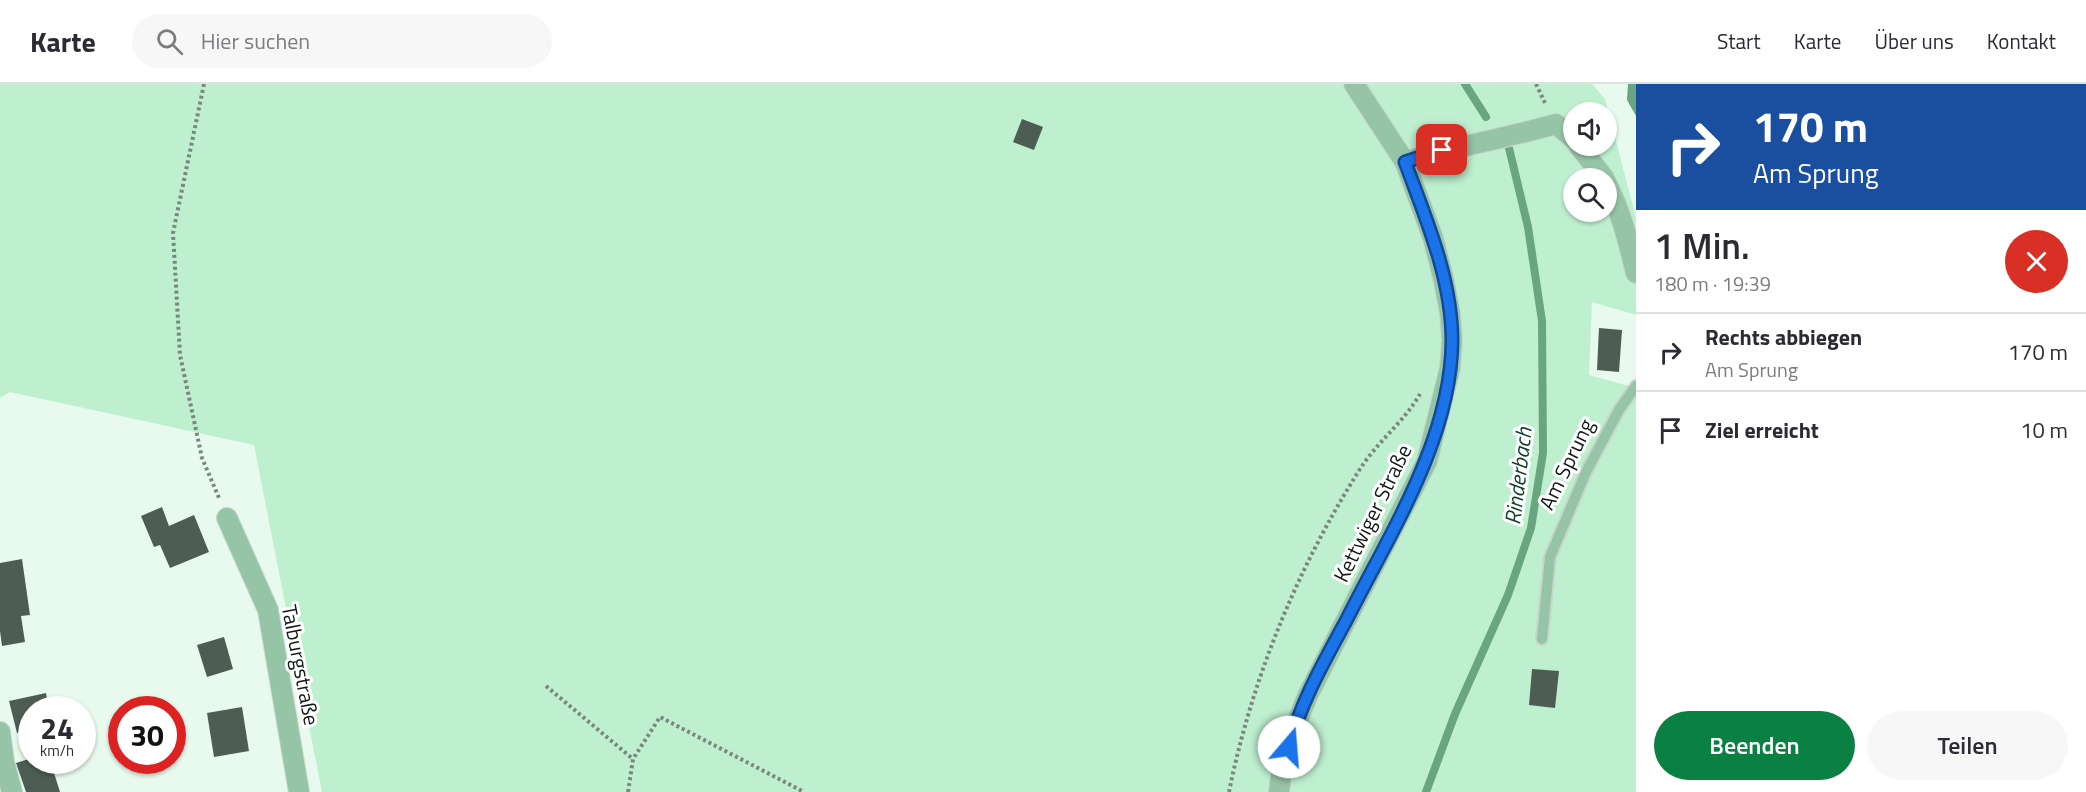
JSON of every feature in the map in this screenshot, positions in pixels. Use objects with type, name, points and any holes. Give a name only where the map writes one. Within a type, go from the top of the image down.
[{"type":"street","name":"Kettwiger Straße","points":[[1279,792],[1293,731],[1308,695],[1427,460],[1450,368],[1452,340],[1443,277],[1433,238],[1405,162],[1354,84]]},
{"type":"street","points":[[1405,162],[1442,150],[1556,124],[1563,130]]},
{"type":"street","points":[[1587,156],[1596,168]]},
{"type":"street","points":[[1617,202],[1636,273]]},
{"type":"street","name":"Talburgstraße","points":[[227,518],[268,610],[299,792]]},
{"type":"street","points":[[0,732],[4,762],[12,792]]},
{"type":"lane","name":"Am Sprung","points":[[1542,639],[1550,557],[1586,472],[1619,410],[1636,386]]},
{"type":"path","points":[[204,84],[173,233],[174,256],[180,355],[202,458],[227,518]]},
{"type":"path","points":[[1229,792],[1256,687],[1308,560],[1362,466],[1413,406],[1424,387]]},
{"type":"path","points":[[546,686],[633,759]]},
{"type":"path","points":[[628,792],[633,759],[660,717],[804,792]]},
{"type":"shaded area","points":[[0,84],[1592,84],[1606,102],[1563,102],[1563,156],[1617,156],[1617,145],[1636,218],[1636,315],[1592,302],[1589,375],[1636,388],[1636,792],[322,792],[254,445],[10,392],[0,398]]},
{"type":"shaded area","points":[[1628,84],[1636,84],[1636,116],[1627,100]]},
{"type":"building","points":[[1022,119],[1043,127],[1034,150],[1013,142]]},
{"type":"building","points":[[1599,328],[1622,330],[1619,372],[1597,370]]},
{"type":"building","points":[[162,507],[169,526],[194,515],[209,552],[170,568],[160,545],[154,547],[141,516]]},
{"type":"building","points":[[22,559],[30,615],[21,616],[25,642],[2,646],[0,563]]},
{"type":"building","points":[[224,637],[233,669],[207,677],[197,645]]},
{"type":"building","points":[[1532,669],[1559,671],[1555,708],[1529,705]]},
{"type":"building","points":[[18,699],[18,733],[17,733],[9,701]]},
{"type":"building","points":[[242,707],[249,751],[214,757],[207,713]]},
{"type":"building","points":[[20,774],[54,774],[60,792],[26,792]]},
{"type":"waterway","name":"Rinderbach","points":[[1465,84],[1486,117]]},
{"type":"waterway","name":"Rinderbach","points":[[1426,792],[1455,714],[1508,595],[1531,528],[1543,453],[1542,321],[1528,227],[1509,148]]},
{"type":"route","points":[[1289,747],[1308,695],[1427,460],[1443,399],[1450,368],[1452,340],[1450,313],[1433,238],[1405,162],[1442,150]]}]
